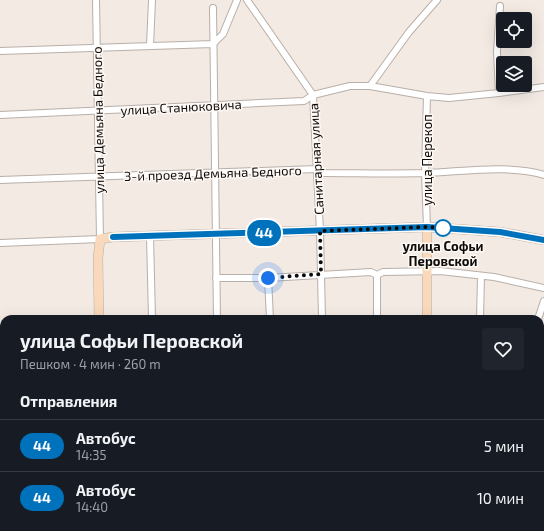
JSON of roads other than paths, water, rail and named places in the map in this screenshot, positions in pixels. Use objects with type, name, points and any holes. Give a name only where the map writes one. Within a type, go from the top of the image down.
[{"type":"main road","points":[[100,239],[113,237],[214,235],[427,227],[500,232],[544,240]]},
{"type":"main road","name":"улица Перекоп","points":[[427,227],[428,315]]},
{"type":"main road","name":"улица Демьяна Бедного","points":[[99,315],[98,258],[100,239]]},
{"type":"street","name":"улица Демьяна Бедного","points":[[96,0],[100,239]]},
{"type":"street","points":[[150,46],[152,0]]},
{"type":"street","points":[[0,52],[212,44],[223,34],[237,0]]},
{"type":"street","points":[[247,0],[313,95]]},
{"type":"street","points":[[370,86],[408,32],[437,0]]},
{"type":"street","points":[[499,94],[497,52],[500,6]]},
{"type":"street","points":[[213,8],[214,235],[217,315]]},
{"type":"street","name":"улица Станюковича","points":[[0,115],[304,101],[313,95],[350,86],[370,86],[427,96],[449,98],[499,94],[544,87]]},
{"type":"street","name":"Санитарная улица","points":[[313,95],[320,231],[322,315]]},
{"type":"street","name":"улица Перекоп","points":[[427,96],[425,173],[427,227]]},
{"type":"street","name":"3-й проезд Демьяна Бедного","points":[[0,180],[317,169],[323,173],[425,173],[473,170],[507,171],[544,175]]},
{"type":"street","points":[[150,236],[152,315]]},
{"type":"street","points":[[0,243],[100,239]]},
{"type":"street","points":[[377,275],[383,272],[427,271],[494,277],[544,288]]},
{"type":"street","points":[[216,278],[268,278],[371,272],[377,275]]},
{"type":"street","points":[[377,275],[377,315]]},
{"type":"street","points":[[480,315],[481,276]]},
{"type":"street","points":[[268,278],[270,315]]},
{"type":"street","points":[[539,315],[544,301]]},
{"type":"place","name":"улица Софьи Перовской","points":[[443,228]]}]
